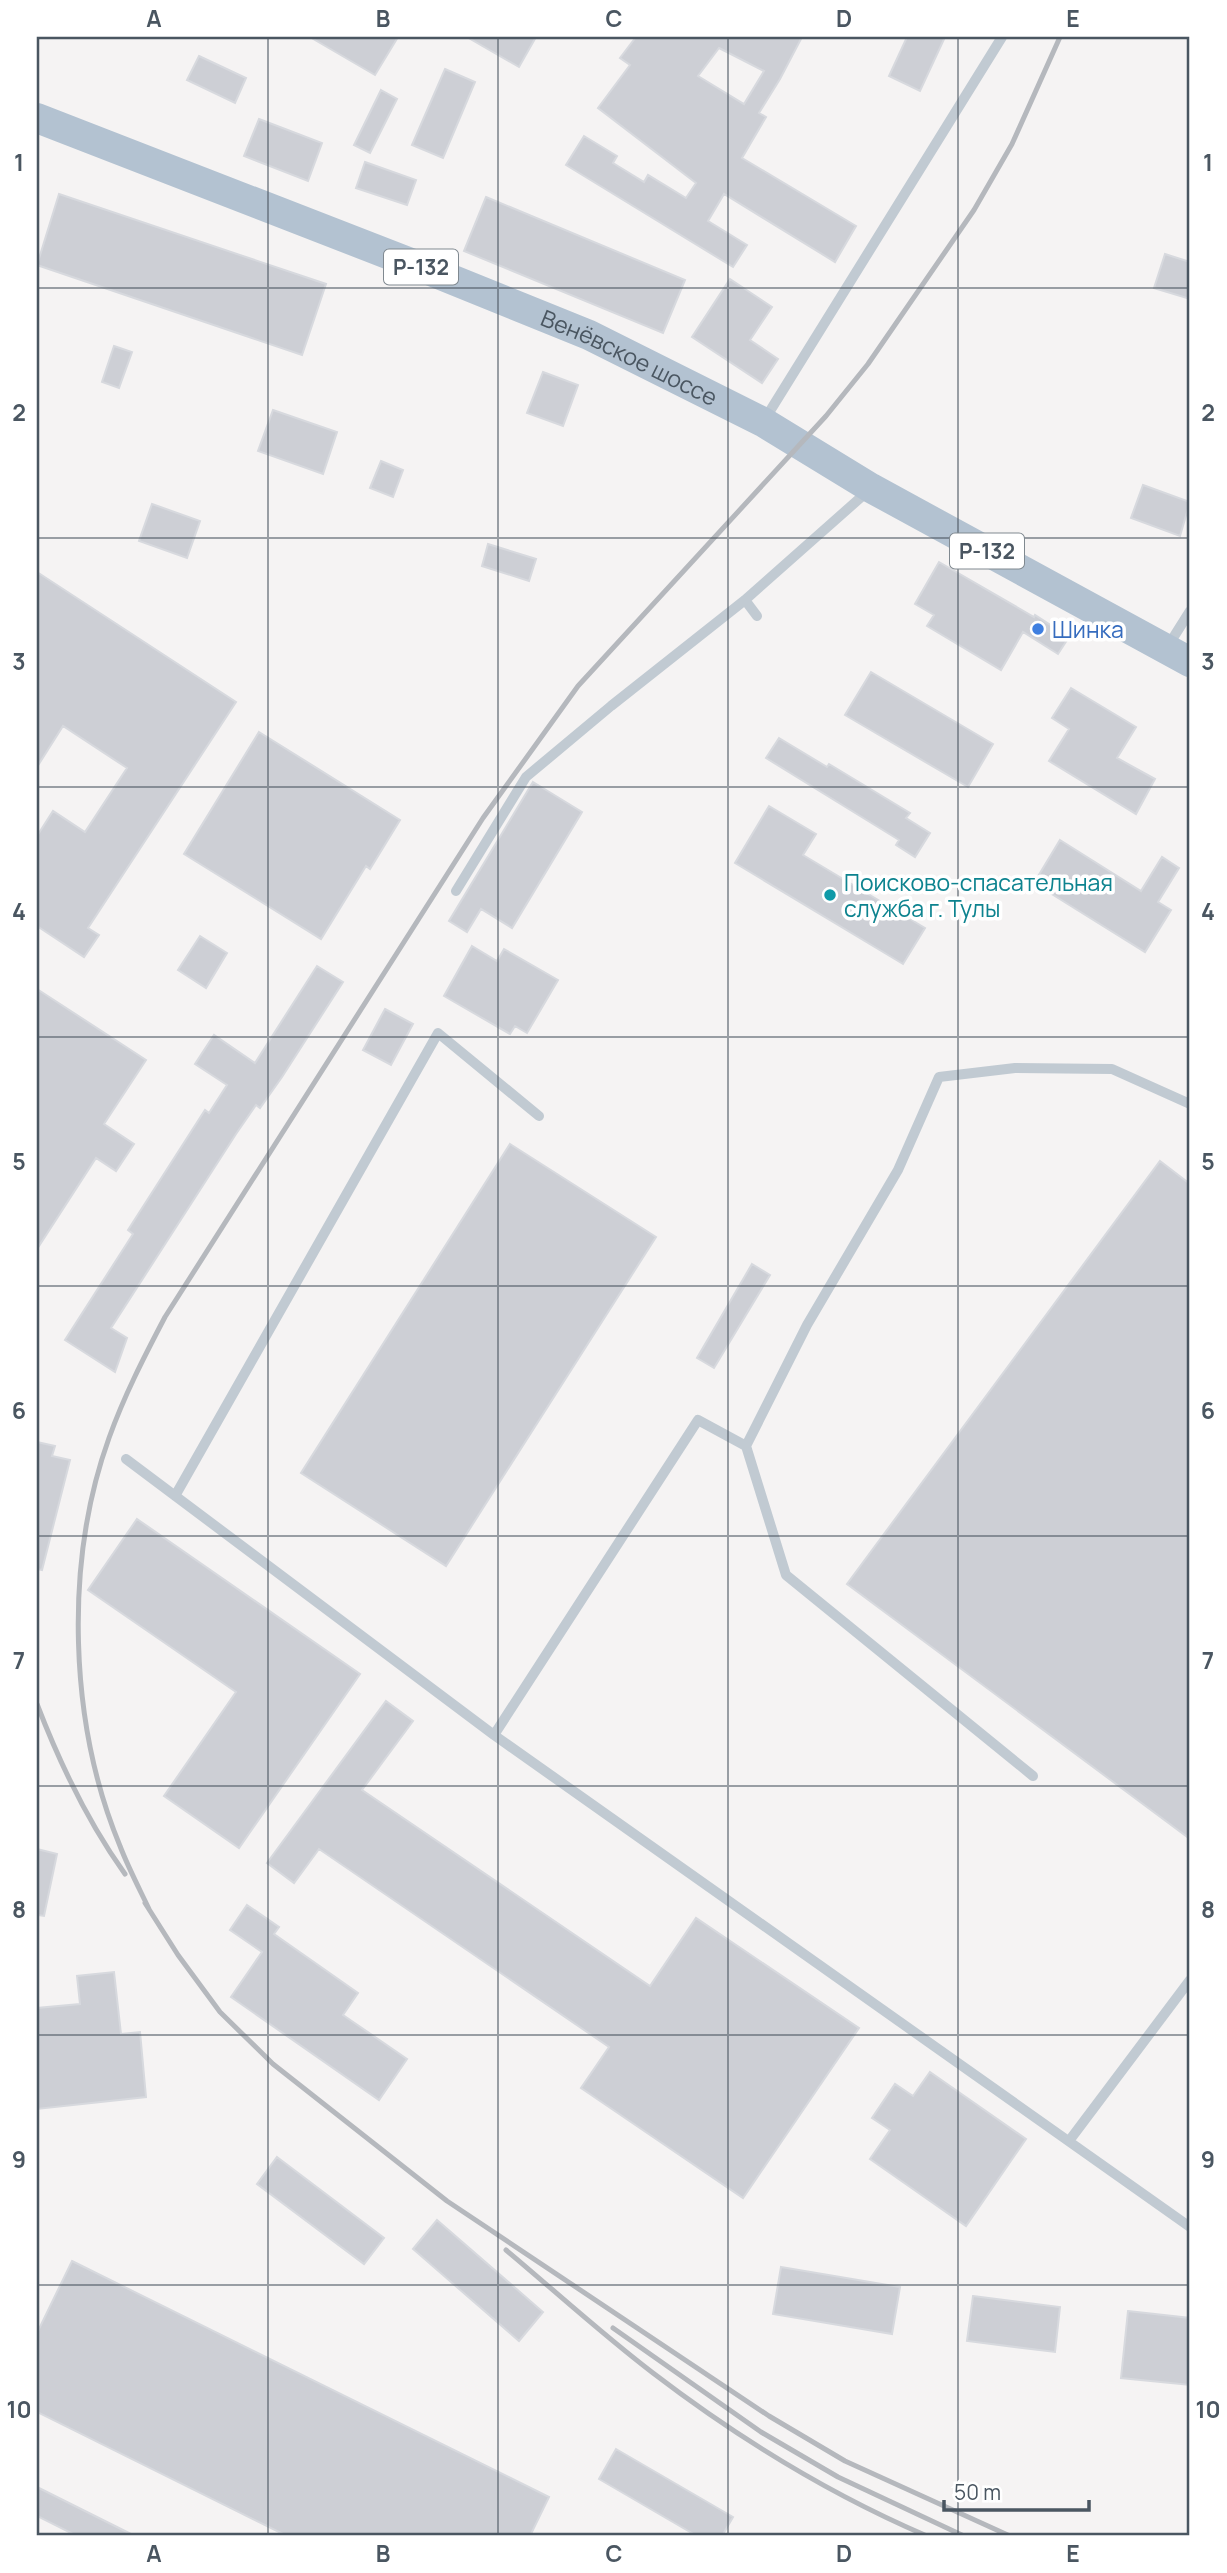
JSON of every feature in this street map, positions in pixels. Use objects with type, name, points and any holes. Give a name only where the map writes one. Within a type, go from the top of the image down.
[{"type":"main road","name":"Венёвское шоссе","points":[[37,118],[422,267],[589,335],[763,422],[871,488],[1178,655]]},
{"type":"lane","points":[[763,422],[1002,37]]},
{"type":"lane","points":[[456,891],[526,777],[745,600],[871,488]]},
{"type":"lane","points":[[745,600],[757,617]]},
{"type":"lane","points":[[1178,655],[1190,611]]},
{"type":"lane","points":[[175,1496],[438,1033],[539,1116]]},
{"type":"lane","points":[[1033,1776],[786,1575],[746,1446],[807,1325],[898,1170],[939,1077],[1015,1068],[1112,1069],[1190,1104]]},
{"type":"lane","points":[[494,1735],[698,1420],[746,1446]]},
{"type":"lane","points":[[126,1459],[494,1735],[1190,2227]]},
{"type":"lane","points":[[1069,2141],[1190,1980]]},
{"type":"building","points":[[310,37],[398,37],[375,75]]},
{"type":"building","points":[[467,37],[536,37],[519,67]]},
{"type":"building","points":[[636,37],[802,37],[759,113],[766,117],[742,158],[856,226],[835,262],[724,194],[708,221],[747,245],[733,267],[566,165],[584,136],[617,156],[613,163],[644,182],[648,175],[686,198],[696,183],[598,108],[630,65],[620,58]],"holes":[[[719,48],[764,71],[744,104],[698,76]]]},
{"type":"building","points":[[907,37],[945,37],[920,91],[889,76]]},
{"type":"building","points":[[199,56],[246,78],[235,103],[187,80]]},
{"type":"building","points":[[445,69],[475,82],[443,158],[412,145]]},
{"type":"building","points":[[381,90],[397,99],[370,153],[354,145]]},
{"type":"building","points":[[259,119],[322,143],[308,181],[244,156]]},
{"type":"building","points":[[365,162],[416,180],[407,205],[356,188]]},
{"type":"building","points":[[59,194],[326,284],[302,355],[37,265]]},
{"type":"building","points":[[486,197],[685,280],[663,333],[464,251]]},
{"type":"building","points":[[1165,254],[1190,262],[1190,299],[1154,288]]},
{"type":"building","points":[[730,279],[772,307],[750,340],[778,359],[762,383],[692,337]]},
{"type":"building","points":[[114,346],[132,352],[119,388],[102,382]]},
{"type":"building","points":[[543,372],[578,385],[563,426],[527,413]]},
{"type":"building","points":[[273,410],[337,432],[323,474],[258,451]]},
{"type":"building","points":[[381,461],[403,470],[393,497],[370,488]]},
{"type":"building","points":[[1143,485],[1190,502],[1180,536],[1131,518]]},
{"type":"building","points":[[152,504],[200,521],[187,558],[139,541]]},
{"type":"building","points":[[488,544],[536,559],[529,581],[482,566]]},
{"type":"building","points":[[939,562],[1069,637],[1058,654],[1023,632],[1001,670],[927,626],[934,615],[915,604]]},
{"type":"building","points":[[37,572],[236,702],[88,928],[99,935],[84,957],[37,926],[37,836],[53,811],[85,832],[127,768],[63,726],[37,767]]},
{"type":"building","points":[[871,672],[993,744],[968,787],[845,715]]},
{"type":"building","points":[[1071,688],[1136,727],[1117,758],[1155,779],[1136,814],[1049,761],[1069,729],[1052,718]]},
{"type":"building","points":[[259,732],[400,820],[370,869],[366,866],[321,939],[184,854]]},
{"type":"building","points":[[779,738],[827,767],[829,764],[910,813],[906,818],[930,833],[915,857],[896,845],[899,840],[766,758]]},
{"type":"building","points":[[533,782],[582,812],[512,928],[481,909],[467,932],[449,921]]},
{"type":"building","name":"Поисково-спасательная служба г. Тулы","points":[[769,806],[816,834],[803,855],[925,928],[903,964],[735,863]]},
{"type":"building","points":[[1060,840],[1141,891],[1162,857],[1179,868],[1158,902],[1171,910],[1145,952],[1034,883]]},
{"type":"building","points":[[200,936],[227,953],[206,988],[178,970]]},
{"type":"building","points":[[472,946],[497,961],[504,949],[558,980],[527,1033],[515,1026],[510,1034],[444,996]]},
{"type":"building","points":[[317,966],[343,982],[282,1077],[260,1108],[256,1105],[236,1134],[111,1328],[127,1338],[115,1372],[65,1340],[133,1234],[128,1230],[205,1110],[209,1113],[227,1085],[195,1064],[214,1035],[255,1063]]},
{"type":"building","points":[[37,989],[146,1060],[104,1124],[134,1144],[116,1171],[96,1158],[37,1249]]},
{"type":"building","points":[[385,1009],[413,1024],[391,1065],[363,1050]]},
{"type":"building","points":[[510,1144],[656,1237],[446,1566],[301,1473]]},
{"type":"building","points":[[1160,1161],[1190,1184],[1190,1839],[847,1584]]},
{"type":"building","points":[[752,1264],[770,1275],[714,1368],[697,1358]]},
{"type":"building","points":[[37,1442],[55,1446],[52,1456],[70,1460],[42,1570],[37,1569]]},
{"type":"building","points":[[137,1519],[360,1674],[239,1848],[164,1796],[236,1692],[88,1590]]},
{"type":"building","points":[[386,1701],[413,1721],[362,1790],[650,1986],[696,1918],[859,2028],[743,2198],[581,2088],[609,2047],[319,1849],[294,1883],[267,1863]]},
{"type":"building","points":[[37,1849],[57,1854],[44,1916],[37,1915]]},
{"type":"building","points":[[247,1905],[279,1927],[274,1934],[358,1993],[343,2015],[407,2059],[379,2100],[231,1997],[262,1952],[230,1930]]},
{"type":"building","points":[[114,1972],[121,2034],[140,2032],[146,2097],[37,2109],[37,2008],[80,2004],[77,1976]]},
{"type":"building","points":[[930,2072],[1026,2139],[966,2226],[870,2159],[890,2130],[872,2118],[895,2084],[913,2096]]},
{"type":"building","points":[[277,2157],[384,2238],[364,2264],[257,2184]]},
{"type":"building","points":[[437,2220],[543,2312],[519,2341],[413,2249]]},
{"type":"building","points":[[72,2261],[549,2497],[530,2536],[287,2536],[37,2412],[37,2333]]},
{"type":"building","points":[[781,2267],[900,2287],[892,2334],[773,2314]]},
{"type":"building","points":[[973,2296],[1060,2307],[1055,2352],[967,2341]]},
{"type":"building","points":[[1128,2311],[1190,2318],[1190,2385],[1121,2378]]},
{"type":"building","points":[[616,2449],[733,2517],[722,2536],[697,2536],[599,2479]]},
{"type":"building","points":[[37,2487],[135,2536],[77,2536],[37,2516]]},
{"type":"railway","points":[[149,1909],[123,1854],[103,1798],[90,1748],[78,1643],[79,1590],[94,1486],[115,1422],[142,1362],[165,1317],[483,818],[578,686],[826,416],[868,364],[974,210],[1012,144],[1060,37]]},
{"type":"railway","points":[[37,1704],[75,1792],[98,1834],[125,1874]]},
{"type":"railway","points":[[145,1903],[178,1955],[220,2012],[273,2064],[447,2201],[769,2416],[845,2461],[1010,2536]]},
{"type":"railway","points":[[506,2250],[634,2358],[718,2420],[820,2483],[927,2536]]},
{"type":"railway","points":[[613,2328],[761,2432],[838,2477],[964,2536]]},
{"type":"place","name":"Шинка","points":[[1038,629]]},
{"type":"place","name":"Поисково-спасательная служба г. Тулы","points":[[830,895]]}]
